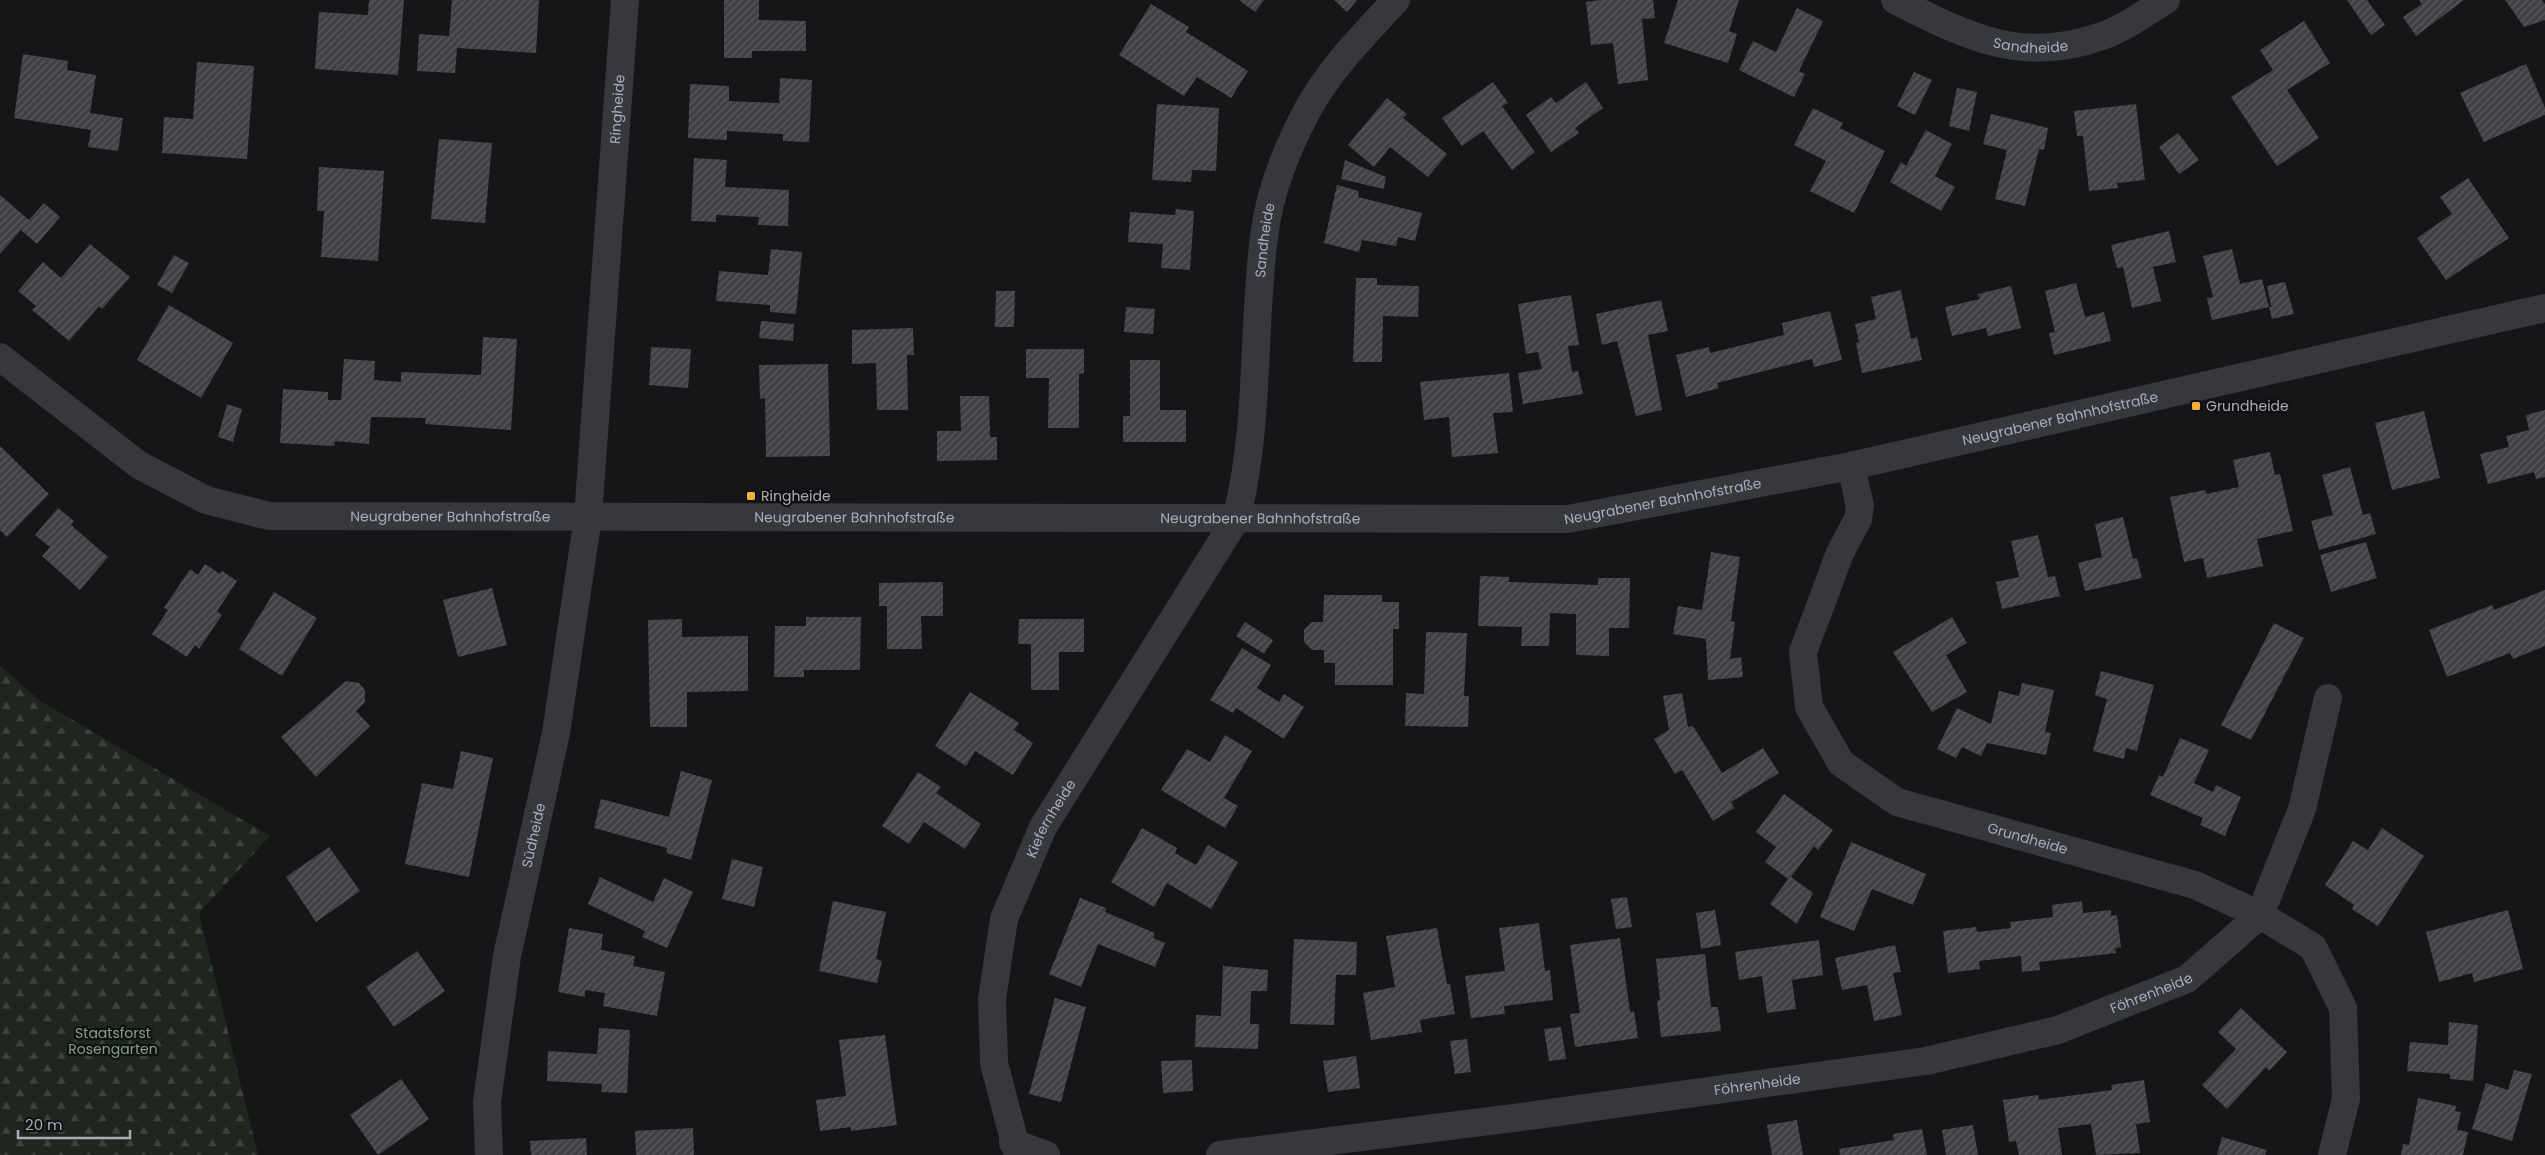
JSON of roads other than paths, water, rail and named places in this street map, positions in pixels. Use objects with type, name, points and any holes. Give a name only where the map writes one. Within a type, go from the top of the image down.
[{"type":"street","name":"Ringheide","points":[[588,516],[625,0]]},
{"type":"street","name":"Sandheide","points":[[1236,519],[1248,464],[1264,236],[1280,172],[1301,123],[1324,83],[1343,58],[1396,0]]},
{"type":"street","name":"Sandheide","points":[[1895,0],[1973,38],[2027,48],[2056,47],[2103,36],[2125,26],[2166,0]]},
{"type":"street","name":"Neugrabener Bahnhofstraße","points":[[0,357],[138,465],[206,500],[269,516],[1568,519],[1851,466],[2545,308]]},
{"type":"street","name":"Grundheide","points":[[1851,466],[1860,506],[1858,519],[1840,553],[1804,652],[1809,707],[1841,763],[1897,802],[2195,885],[2260,915],[2313,947],[2343,1008],[2346,1099],[2332,1155]]},
{"type":"street","name":"Südheide","points":[[489,1155],[487,1102],[506,956],[556,733],[588,516]]},
{"type":"street","name":"Kiefernheide","points":[[1016,1149],[994,1063],[992,999],[1004,919],[1043,827],[1236,519]]},
{"type":"street","points":[[2260,915],[2302,809],[2328,698]]},
{"type":"street","name":"Föhrenheide","points":[[1220,1155],[1536,1115],[1926,1061],[2058,1030],[2187,979],[2260,915]]},
{"type":"street","points":[[1016,1149],[1046,1155]]},
{"type":"place","name":"Grundheide","points":[[2196,406]]},
{"type":"place","name":"Ringheide","points":[[751,496]]},
{"type":"park label","name":"Staatsforst Rosengarten","points":[[113,1042]]}]
